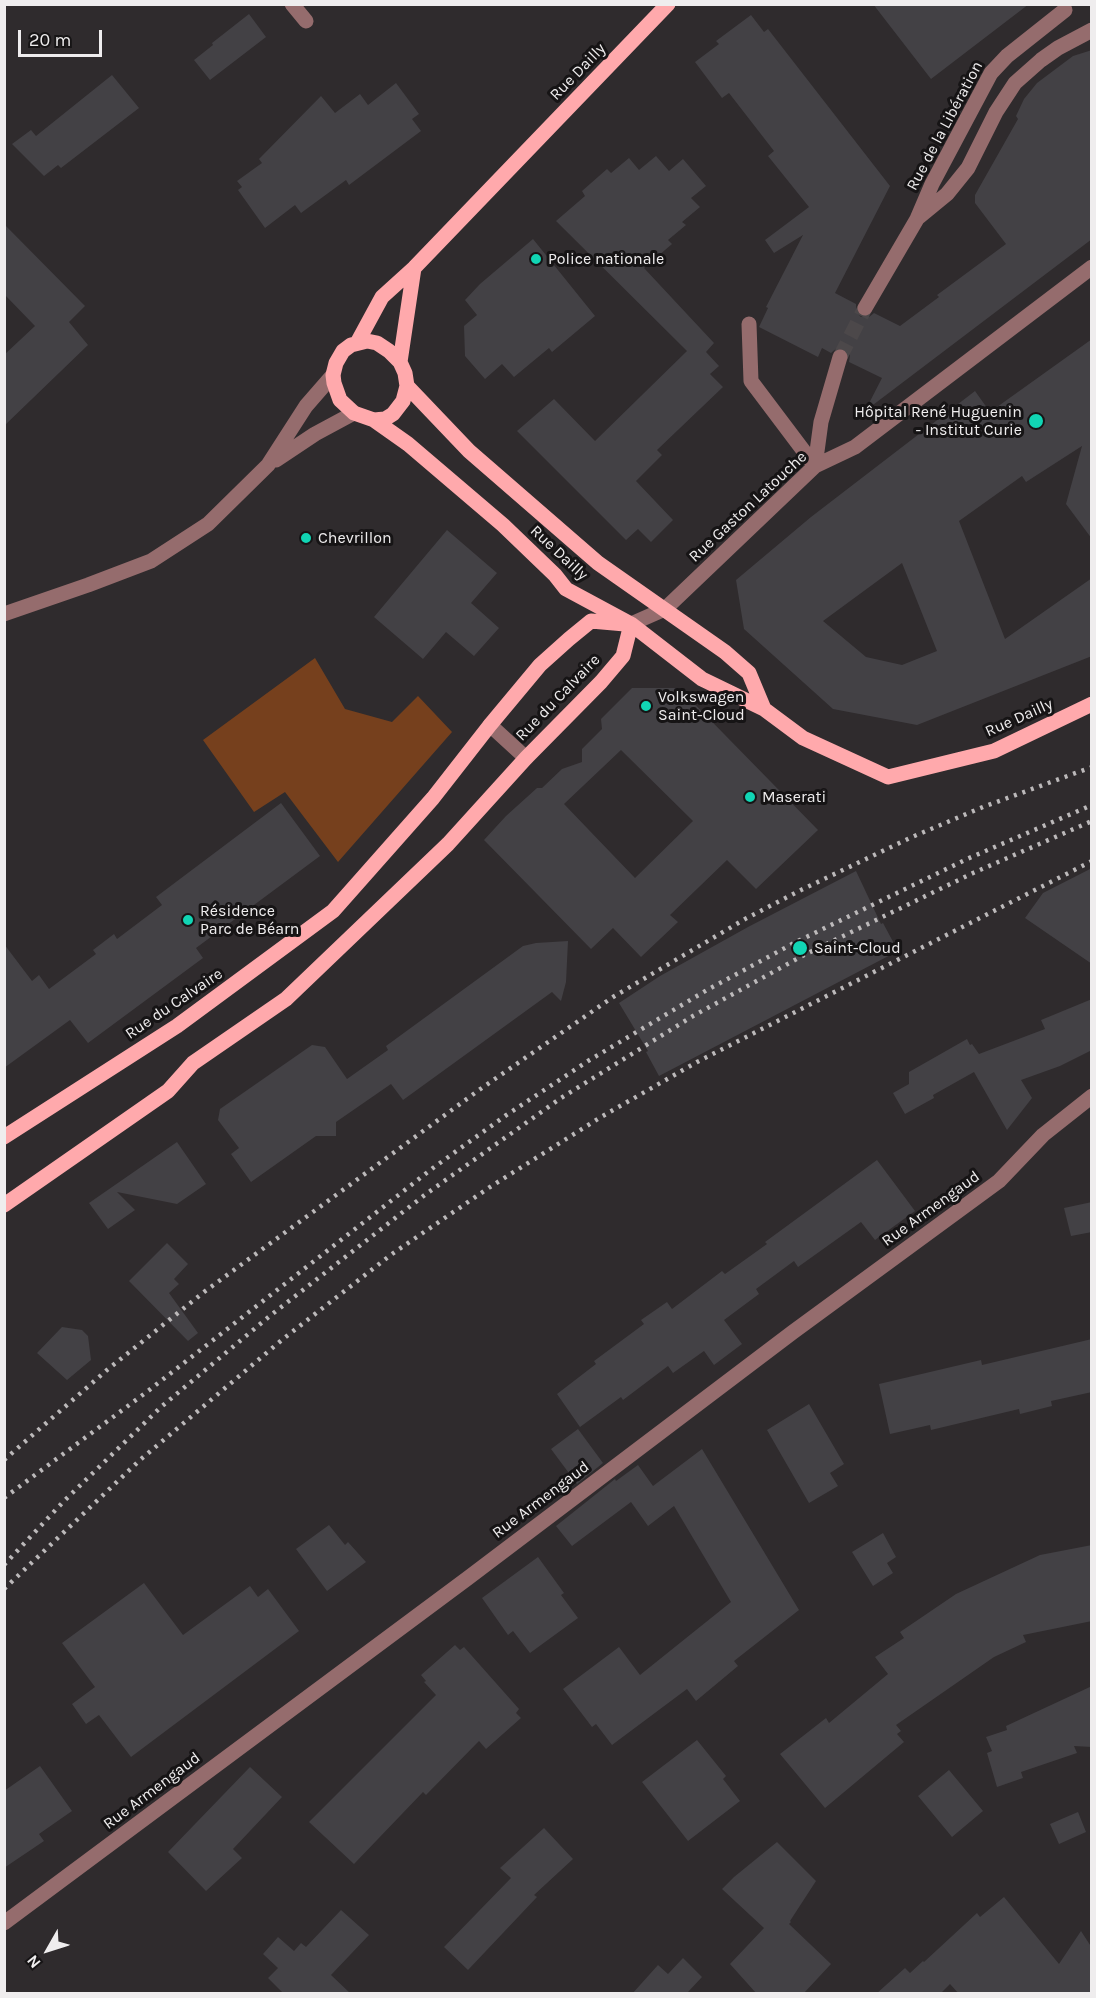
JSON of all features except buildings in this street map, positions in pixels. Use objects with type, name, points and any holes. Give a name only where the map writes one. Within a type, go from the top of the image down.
[{"type":"main road","name":"Rue Dailly","points":[[333,375],[336,363],[343,351],[357,343],[382,297],[414,268],[668,4]]},
{"type":"main road","name":"Rue Dailly","points":[[414,268],[400,362],[407,386],[452,434],[523,500],[598,563],[725,652],[749,673],[764,709]]},
{"type":"main road","points":[[357,343],[367,341],[377,343],[390,351],[400,362]]},
{"type":"main road","points":[[333,375],[340,400],[354,414]]},
{"type":"main road","points":[[374,420],[385,419],[393,414],[403,401],[407,386]]},
{"type":"main road","name":"Rue Dailly","points":[[354,414],[374,420],[408,444],[503,525],[555,575],[566,589],[631,624],[702,679],[764,709],[803,738],[888,777],[994,751],[1092,704]]},
{"type":"main road","name":"Rue du Calvaire","points":[[4,1137],[184,1021],[333,911],[433,798],[490,724],[540,665],[591,621],[631,624],[623,656],[601,682],[526,758],[448,844],[286,999],[193,1063],[168,1091],[4,1205]]},
{"type":"street","points":[[292,4],[306,21]]},
{"type":"street","name":"Rue de la Libération","points":[[865,308],[917,219],[932,184],[992,73],[1006,56],[1065,10]]},
{"type":"street","name":"Rue de la Libération","points":[[917,219],[947,194],[968,168],[996,112],[1015,83],[1058,48],[1092,30]]},
{"type":"street","name":"Rue Gaston Latouche","points":[[631,624],[665,609],[815,466],[855,447],[1092,267]]},
{"type":"street","points":[[749,324],[751,381],[815,466]]},
{"type":"street","points":[[815,466],[821,422],[840,357]]},
{"type":"street","points":[[268,465],[306,406],[333,375]]},
{"type":"street","points":[[4,614],[152,561],[208,524],[268,465],[315,434],[354,414]]},
{"type":"street","points":[[490,724],[526,758]]},
{"type":"street","name":"Rue Armengaud","points":[[4,1923],[468,1578],[793,1332],[999,1181],[1042,1135],[1092,1096]]},
{"type":"shaded area","points":[[315,658],[345,709],[392,722],[418,696],[452,732],[338,862],[285,792],[254,812],[203,740]]},
{"type":"tunnel","points":[[840,357],[865,308]]},
{"type":"railway","points":[[4,1460],[107,1370],[204,1292],[479,1090],[613,997],[745,919],[801,890],[912,837],[983,807],[1092,767]]},
{"type":"railway","points":[[4,1498],[148,1391],[433,1168],[505,1116],[588,1061],[707,990],[796,942],[967,859],[1092,805]]},
{"type":"railway","points":[[4,1565],[64,1501],[161,1407],[271,1315],[426,1194],[561,1098],[693,1016],[804,955],[973,873],[1092,821]]},
{"type":"railway","points":[[4,1589],[140,1460],[283,1339],[392,1254],[490,1187],[601,1117],[697,1062],[1092,861]]},
{"type":"place","name":"Police nationale","points":[[536,259]]},
{"type":"place","name":"Hôpital René Huguenin - Institut Curie","points":[[1036,421]]},
{"type":"place","name":"Chevrillon","points":[[306,538]]},
{"type":"place","name":"Volkswagen Saint-Cloud","points":[[646,706]]},
{"type":"place","name":"Maserati","points":[[750,797]]},
{"type":"place","name":"Résidence Parc de Béarn","points":[[188,920]]},
{"type":"place","name":"Saint-Cloud","points":[[800,948]]}]
